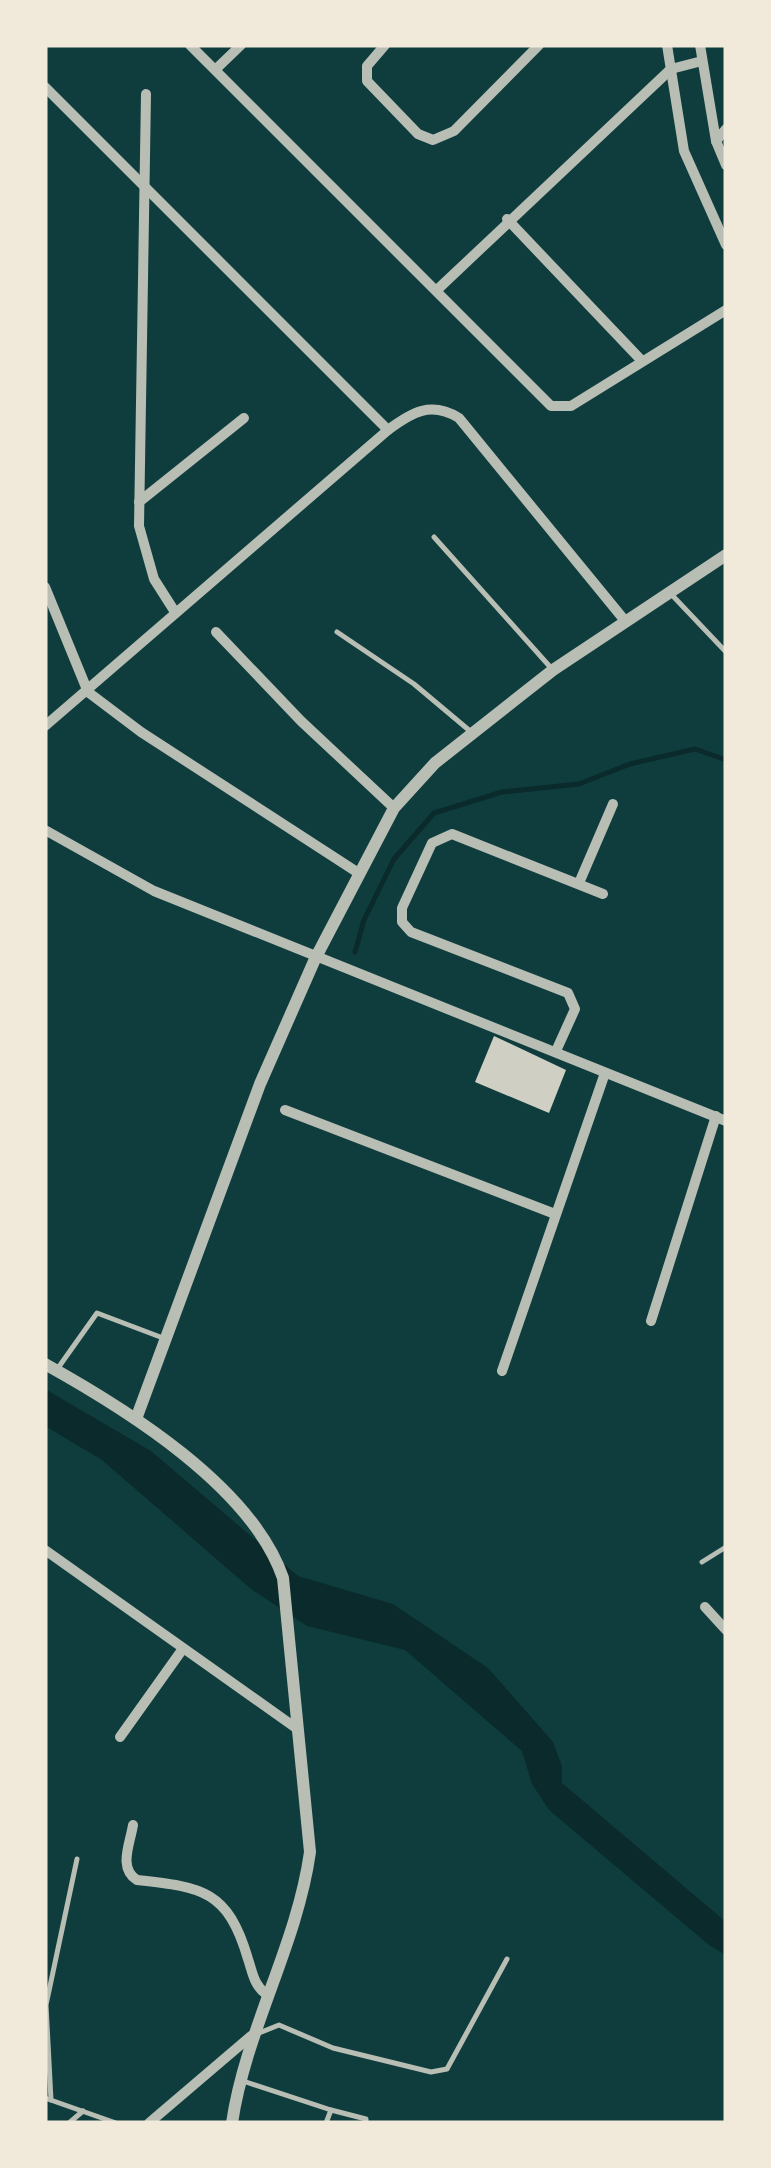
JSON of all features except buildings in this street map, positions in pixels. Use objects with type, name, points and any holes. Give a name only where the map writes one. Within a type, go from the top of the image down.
[{"type":"street","points":[[190,45],[438,289],[545,402],[557,408],[570,406],[726,310]]},
{"type":"street","points":[[216,69],[242,45]]},
{"type":"street","points":[[385,45],[367,66],[366,81],[418,134],[433,140],[454,131],[539,45]]},
{"type":"street","points":[[667,45],[684,151],[726,245]]},
{"type":"street","points":[[700,45],[716,141],[726,165]]},
{"type":"street","points":[[438,289],[671,68],[702,61]]},
{"type":"street","points":[[45,87],[388,430]]},
{"type":"street","points":[[146,94],[139,502],[144,554],[175,612]]},
{"type":"street","points":[[716,141],[726,130]]},
{"type":"street","points":[[507,220],[642,361]]},
{"type":"street","points":[[45,726],[388,430],[410,414],[431,408],[459,418],[626,622]]},
{"type":"street","points":[[139,502],[244,418]]},
{"type":"street","points":[[136,1419],[260,1084],[315,960],[394,808],[435,763],[553,670],[726,555]]},
{"type":"street","points":[[45,587],[88,692],[141,732],[360,874]]},
{"type":"street","points":[[216,632],[394,808]]},
{"type":"street","points":[[579,884],[612,804]]},
{"type":"street","points":[[45,830],[154,891],[315,960],[556,1051],[721,1119],[651,1322]]},
{"type":"street","points":[[556,1051],[575,1008],[568,994],[411,932],[402,922],[402,908],[432,842],[440,835],[463,838],[603,894]]},
{"type":"street","points":[[502,1371],[605,1073]]},
{"type":"street","points":[[285,1110],[556,1214]]},
{"type":"street","points":[[51,1367],[136,1419],[241,1511],[274,1552],[288,1607],[310,1852],[301,1896],[251,2036],[232,2123]]},
{"type":"street","points":[[45,1550],[296,1728]]},
{"type":"street","points":[[705,1607],[726,1630]]},
{"type":"street","points":[[120,1737],[182,1650]]},
{"type":"street","points":[[133,1825],[126,1866],[129,1875],[136,1880],[194,1886],[212,1893],[239,1937],[258,1988],[266,1994]]},
{"type":"street","points":[[150,2123],[251,2036]]},
{"type":"lane","points":[[434,537],[553,670]]},
{"type":"lane","points":[[669,591],[726,652]]},
{"type":"lane","points":[[337,632],[414,684],[472,733]]},
{"type":"lane","points":[[51,1367],[97,1314],[166,1340]]},
{"type":"lane","points":[[702,1562],[726,1547]]},
{"type":"lane","points":[[76,1859],[46,2005],[48,2098],[116,2123]]},
{"type":"lane","points":[[251,2036],[279,2025],[333,2048],[432,2072],[447,2069],[507,1959]]},
{"type":"lane","points":[[240,2080],[366,2119],[366,2123]]},
{"type":"lane","points":[[326,2123],[331,2110]]},
{"type":"lane","points":[[69,2123],[83,2111]]},
{"type":"water","points":[[45,1389],[151,1451],[298,1576],[393,1604],[488,1668],[553,1742],[562,1766],[562,1783],[726,1922],[726,1955],[709,1945],[549,1810],[532,1784],[522,1751],[405,1650],[307,1626],[251,1589],[102,1460],[45,1426]]},
{"type":"waterway","points":[[355,952],[364,920],[394,859],[434,813],[502,792],[579,784],[630,764],[695,749],[726,760]]}]
